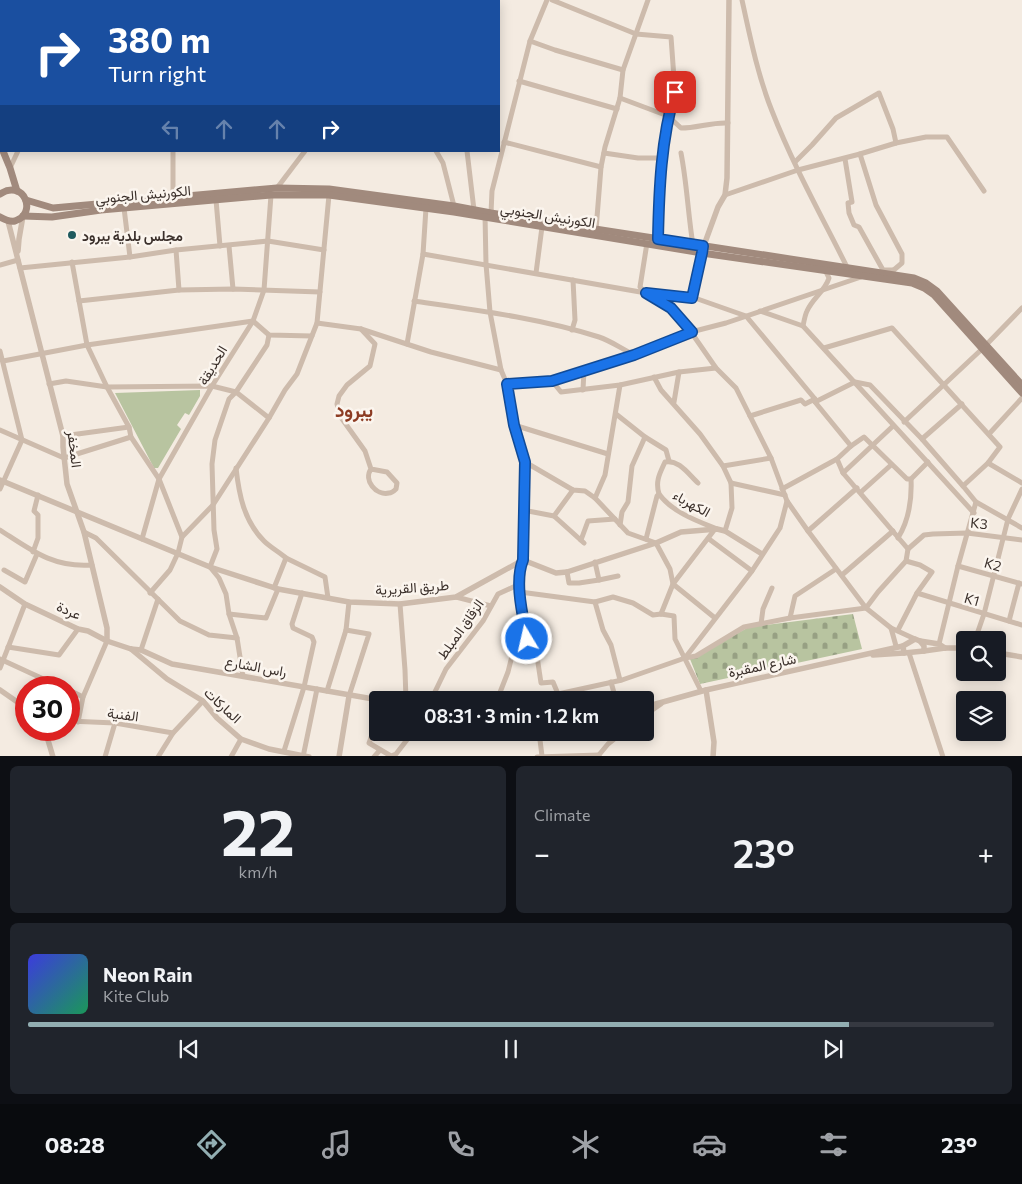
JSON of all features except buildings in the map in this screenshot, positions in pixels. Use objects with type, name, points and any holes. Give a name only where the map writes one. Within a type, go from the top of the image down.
[{"type":"main road","points":[[3,152],[17,191]]},
{"type":"main road","points":[[0,185],[0,194],[7,190],[17,191],[26,200],[26,212],[23,216],[18,220],[3,219]]},
{"type":"main road","name":"الكورنيش الجنوبي","points":[[26,200],[54,208],[277,188],[330,189],[454,206],[542,227],[647,243],[891,272],[914,278],[926,283],[937,291],[1022,393]]},
{"type":"main road","name":"الكورنيش الجنوبي","points":[[23,216],[52,217],[124,208],[271,195],[329,195],[487,214],[658,239],[693,245],[703,249],[912,283],[934,295],[1022,385]]},
{"type":"street","points":[[525,643],[527,639],[520,592],[519,570],[523,560],[525,462],[514,425],[507,384],[501,370],[490,312],[486,264],[487,214],[530,41],[547,0]]},
{"type":"street","points":[[552,0],[636,34],[671,37],[675,92],[668,116],[660,190],[658,239]]},
{"type":"street","points":[[596,230],[601,167],[604,153],[620,98],[624,70],[648,0]]},
{"type":"street","points":[[692,298],[703,249],[718,207],[725,195],[727,178],[729,0]]},
{"type":"street","points":[[742,0],[769,102],[794,162],[847,267]]},
{"type":"street","points":[[530,41],[624,70]]},
{"type":"street","points":[[520,81],[617,109]]},
{"type":"street","points":[[794,162],[836,118],[879,93],[893,129],[896,143]]},
{"type":"street","points":[[620,98],[668,116],[681,128],[718,122],[728,123]]},
{"type":"street","points":[[725,195],[798,170],[845,159],[896,143],[926,137],[947,137],[984,191]]},
{"type":"street","points":[[504,142],[601,167]]},
{"type":"street","points":[[10,168],[18,152]]},
{"type":"street","points":[[173,152],[173,198]]},
{"type":"street","points":[[277,188],[304,152]]},
{"type":"street","points":[[437,152],[443,163],[454,206]]},
{"type":"street","points":[[467,152],[474,210]]},
{"type":"street","points":[[604,153],[638,158],[664,158]]},
{"type":"street","points":[[681,153],[693,245]]},
{"type":"street","points":[[845,159],[852,202],[848,204],[849,213],[854,225],[859,227],[883,270],[891,272],[902,263],[902,254],[876,205],[860,154]]},
{"type":"street","name":"الحديقة","points":[[142,539],[158,479],[212,386],[253,321],[264,290],[271,195]]},
{"type":"street","points":[[150,593],[170,570],[178,554],[182,537],[213,505],[297,374],[318,323],[329,195]]},
{"type":"street","points":[[216,200],[220,246]]},
{"type":"street","points":[[124,208],[130,257]]},
{"type":"street","points":[[407,344],[423,254],[426,208]]},
{"type":"street","points":[[0,265],[18,260],[23,216]]},
{"type":"street","name":"المخفر","points":[[3,219],[18,260],[63,436],[67,484],[84,532],[107,628],[106,641]]},
{"type":"street","points":[[536,273],[542,227]]},
{"type":"street","points":[[20,268],[268,241],[324,250]]},
{"type":"street","points":[[647,243],[640,287],[646,293],[671,308],[692,332],[716,368],[736,388],[771,458],[785,495],[808,531],[866,608],[891,628],[918,640],[939,644],[945,648]]},
{"type":"street","points":[[229,246],[233,289]]},
{"type":"street","points":[[176,250],[179,290]]},
{"type":"street","points":[[423,254],[646,293],[692,298],[746,316],[851,446]]},
{"type":"street","points":[[72,262],[87,345],[128,427],[131,437],[158,479],[182,537]]},
{"type":"street","points":[[803,326],[807,310],[820,291],[826,287],[829,278],[825,270]]},
{"type":"street","points":[[507,384],[552,381],[634,355],[692,332],[746,316],[863,276]]},
{"type":"street","points":[[572,330],[575,320],[573,280]]},
{"type":"street","points":[[79,301],[179,290],[233,289],[320,292]]},
{"type":"street","points":[[414,301],[490,312],[572,330],[600,338],[634,355]]},
{"type":"street","points":[[904,422],[984,347],[1022,308]]},
{"type":"street","points":[[760,311],[803,326],[974,513]]},
{"type":"street","points":[[3,361],[87,345],[253,321],[269,335],[312,336]]},
{"type":"street","points":[[318,323],[361,329],[431,352],[501,370]]},
{"type":"street","points":[[824,348],[892,328],[1000,447],[988,463],[963,486]]},
{"type":"street","points":[[361,329],[375,344],[370,366],[347,385],[338,396],[337,404],[340,416],[365,451],[371,469],[368,473],[368,478],[372,487],[379,492],[388,493],[396,489],[397,483],[387,472],[371,469]]},
{"type":"street","points":[[243,676],[237,638],[228,614],[226,594],[219,578],[210,567],[217,548],[212,464],[215,440],[228,399],[236,392],[267,345],[269,335]]},
{"type":"street","points":[[0,351],[22,440],[2,481],[0,490]]},
{"type":"street","points":[[552,381],[561,392],[620,385],[679,372],[716,368]]},
{"type":"street","points":[[583,390],[584,370]]},
{"type":"street","points":[[674,402],[679,372]]},
{"type":"street","points":[[0,378],[6,376]]},
{"type":"street","points":[[654,377],[661,390],[674,402],[723,466],[731,483],[732,508],[725,532]]},
{"type":"street","points":[[49,384],[66,381],[107,386],[212,386],[236,392],[269,418]]},
{"type":"street","points":[[750,416],[801,400],[805,404],[855,382],[870,385],[922,439],[976,502],[1022,528]]},
{"type":"street","points":[[594,498],[605,475],[620,385]]},
{"type":"street","points":[[990,434],[1022,398]]},
{"type":"street","points":[[922,439],[962,404]]},
{"type":"street","points":[[616,414],[644,437],[666,450],[669,461]]},
{"type":"street","points":[[514,425],[608,454]]},
{"type":"street","points":[[843,473],[893,426]]},
{"type":"street","points":[[63,436],[128,427]]},
{"type":"street","points":[[0,430],[64,458],[131,437]]},
{"type":"street","points":[[620,525],[622,512],[628,502],[632,466],[644,437]]},
{"type":"street","points":[[731,483],[785,495],[837,460],[851,446],[864,437],[891,465],[907,479],[911,479]]},
{"type":"street","points":[[723,466],[771,458]]},
{"type":"street","points":[[501,691],[514,648],[531,641],[535,643],[542,683],[553,682],[558,694],[620,680],[696,656],[744,627],[790,618],[866,608],[906,561],[908,549],[843,473],[837,460]]},
{"type":"street","points":[[646,539],[659,494],[658,477],[665,462],[669,461],[678,464],[698,483]]},
{"type":"street","points":[[525,462],[573,490],[585,491],[628,533],[656,543],[670,569],[673,584],[715,618]]},
{"type":"street","points":[[898,538],[905,527],[911,500],[911,479],[928,462]]},
{"type":"street","points":[[988,463],[1022,483]]},
{"type":"street","points":[[808,531],[891,465]]},
{"type":"street","points":[[236,468],[239,491],[246,517],[263,540],[286,558],[324,577],[328,598]]},
{"type":"street","name":"طريق القريرية","points":[[2,481],[210,567],[276,589],[349,602],[400,604],[456,597],[523,560]]},
{"type":"street","points":[[978,631],[1008,519],[1022,489]]},
{"type":"street","points":[[554,516],[573,490]]},
{"type":"street","name":"الكهرباء","points":[[659,494],[664,501],[676,510],[716,529]]},
{"type":"street","points":[[685,658],[752,571],[780,528],[785,495]]},
{"type":"street","points":[[4,570],[25,582],[38,538],[38,515],[34,511],[38,496]]},
{"type":"street","points":[[939,644],[976,502]]},
{"type":"street","points":[[523,510],[554,516],[582,541],[588,521],[615,519]]},
{"type":"street","points":[[523,560],[556,573],[567,572],[656,543],[681,532],[716,529],[725,532],[762,554]]},
{"type":"street","points":[[661,614],[673,584],[716,529]]},
{"type":"street","points":[[0,530],[35,553],[67,565],[92,566]]},
{"type":"street","points":[[842,575],[893,531]]},
{"type":"street","points":[[84,532],[96,538],[180,621],[209,635],[237,638]]},
{"type":"street","name":"K3","points":[[908,549],[924,535],[933,534],[967,533],[1022,540]]},
{"type":"street","points":[[709,539],[752,571]]},
{"type":"street","points":[[228,614],[266,618],[286,558]]},
{"type":"street","points":[[898,630],[917,593],[932,572],[920,565],[906,561]]},
{"type":"street","points":[[595,562],[599,580]]},
{"type":"street","name":"K2","points":[[958,566],[1020,584]]},
{"type":"street","points":[[790,618],[795,596],[836,569]]},
{"type":"street","points":[[567,572],[568,583],[579,583],[618,576]]},
{"type":"street","name":"الزقاق المبلط","points":[[435,691],[446,669],[483,622],[498,594],[520,584]]},
{"type":"street","points":[[1009,621],[1020,584]]},
{"type":"street","name":"عردة","points":[[0,587],[26,604],[78,629],[88,631],[106,641],[131,649]]},
{"type":"street","points":[[761,624],[763,609],[772,588]]},
{"type":"street","points":[[520,592],[595,602],[614,597],[633,603],[653,615],[674,616],[675,639],[704,691],[714,742],[713,756]]},
{"type":"street","points":[[284,751],[304,687],[314,642],[312,637],[293,628],[292,624],[302,593]]},
{"type":"street","name":"K1","points":[[917,593],[1022,625]]},
{"type":"street","points":[[456,597],[491,606]]},
{"type":"street","points":[[141,650],[158,599]]},
{"type":"street","points":[[327,691],[346,630],[349,602]]},
{"type":"street","points":[[595,602],[603,630],[611,645],[620,680]]},
{"type":"street","points":[[0,668],[26,604]]},
{"type":"street","points":[[400,604],[406,691]]},
{"type":"street","points":[[891,628],[899,646],[906,653],[943,756]]},
{"type":"street","points":[[8,647],[59,654],[78,629]]},
{"type":"street","points":[[339,756],[349,696],[369,634],[346,630]]},
{"type":"street","points":[[864,656],[918,640]]},
{"type":"street","points":[[918,640],[924,646],[924,651]]},
{"type":"street","points":[[80,712],[83,697],[106,641]]},
{"type":"street","points":[[864,656],[956,648]]},
{"type":"street","name":"راس الشارع","points":[[131,649],[141,650],[172,664],[369,699]]},
{"type":"street","name":"الماركات","points":[[131,649],[167,679],[203,701],[217,718],[242,739],[269,749],[305,756]]},
{"type":"street","points":[[1006,654],[1022,657]]},
{"type":"street","name":"شارع المقبرة","points":[[665,701],[864,656]]},
{"type":"street","points":[[2,660],[37,676]]},
{"type":"street","points":[[611,682],[614,691]]},
{"type":"street","points":[[305,756],[317,689]]},
{"type":"street","points":[[0,690],[15,700]]},
{"type":"street","points":[[158,756],[173,733],[203,701]]},
{"type":"street","points":[[654,704],[665,701]]},
{"type":"street","points":[[654,709],[665,701]]},
{"type":"street","name":"الفنية","points":[[80,722],[115,723],[173,733]]},
{"type":"street","points":[[105,756],[115,723]]},
{"type":"street","points":[[231,756],[242,739]]},
{"type":"street","points":[[48,741],[53,756]]},
{"type":"street","points":[[370,741],[369,743],[380,750],[394,756],[406,741]]},
{"type":"street","points":[[540,741],[542,756]]},
{"type":"street","points":[[537,756],[598,756],[612,741]]},
{"type":"street","points":[[374,756],[380,750]]},
{"type":"green space","points":[[200,390],[200,396],[189,415],[185,413],[177,425],[181,429],[158,468],[154,468],[115,393]]},
{"type":"green space","points":[[853,614],[862,649],[700,684],[690,659],[749,627]]},
{"type":"place","name":"مجلس بلدية يبرود","points":[[72,235]]},
{"type":"district","name":"يبرود","points":[[354,409]]},
{"type":"route","points":[[527,639],[520,592],[519,570],[523,560],[525,462],[514,425],[507,384],[552,381],[634,355],[692,332],[671,308],[646,293],[692,298],[702,253],[703,246],[658,239],[660,190],[666,130],[675,92]]}]
